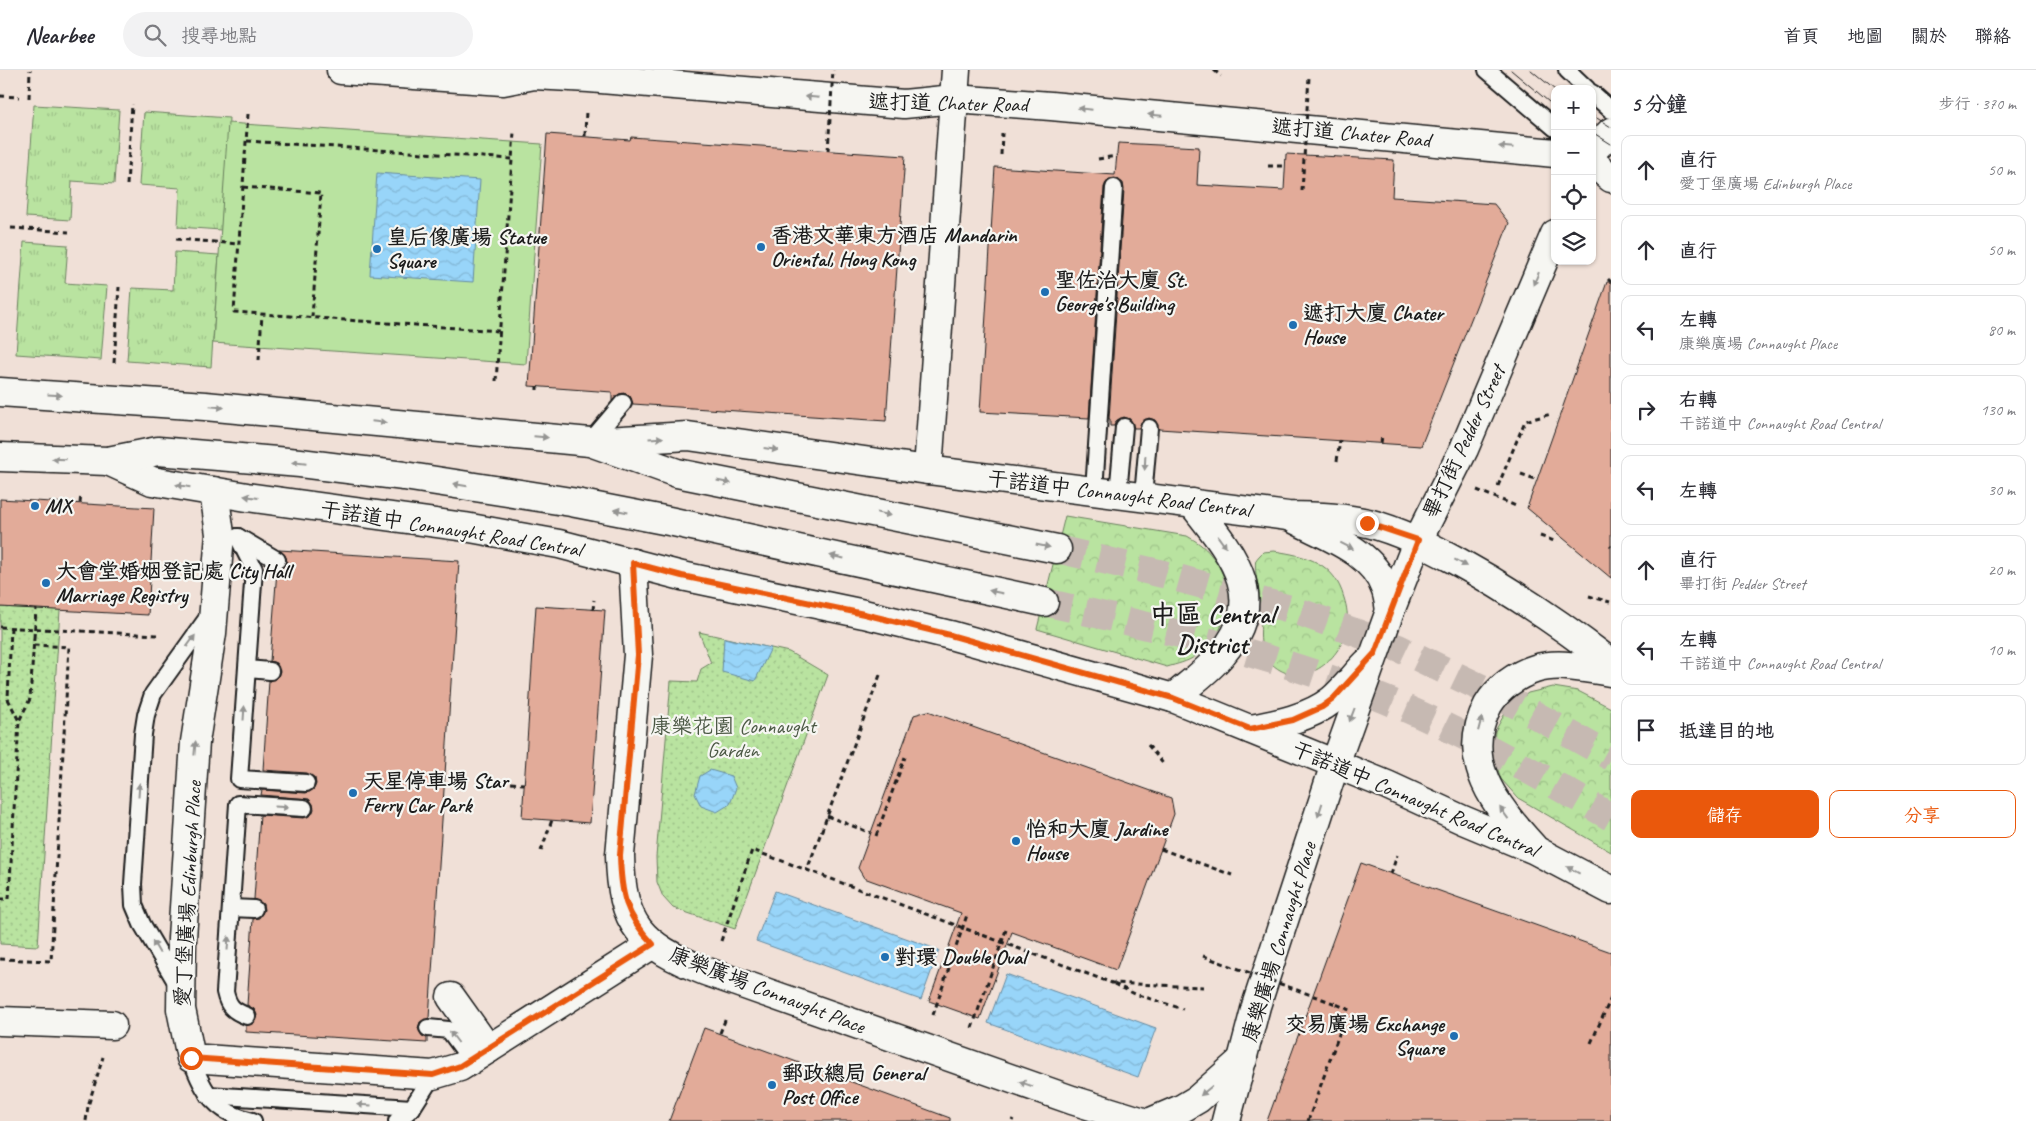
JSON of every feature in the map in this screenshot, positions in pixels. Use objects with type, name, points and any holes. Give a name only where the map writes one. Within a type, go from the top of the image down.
[{"type":"main road","name":"遮打道 Chater Road","points":[[341,70],[504,81],[534,75],[588,78],[904,104],[954,99],[1051,106],[1551,153]]},
{"type":"main road","points":[[928,470],[956,70]]},
{"type":"main road","points":[[904,104],[952,136]]},
{"type":"main road","points":[[1596,147],[1611,132]]},
{"type":"main road","points":[[1596,165],[1611,178]]},
{"type":"main road","name":"畢打街 Pedder Street","points":[[1335,764],[1390,611],[1418,540],[1464,449],[1551,243]]},
{"type":"main road","name":"干諾道中 Connaught Road Central","points":[[2,389],[590,442],[688,436],[928,470],[1288,516],[1318,516],[1367,523],[1418,540],[1490,579],[1577,637],[1611,663]]},
{"type":"main road","name":"干諾道中 Connaught Road Central","points":[[590,442],[677,472],[1057,549]]},
{"type":"main road","name":"干諾道中 Connaught Road Central","points":[[0,457],[108,461],[158,451],[300,463],[404,476],[571,502],[668,521],[1044,602]]},
{"type":"main road","name":"干諾道中 Connaught Road Central","points":[[108,461],[152,481],[214,492],[465,527],[559,544],[682,576],[864,614],[950,635],[1173,698],[1335,764],[1535,850],[1611,890]]},
{"type":"main road","name":"愛丁堡廣場 Edinburgh Place","points":[[191,1058],[184,1030],[180,989],[195,742],[214,608],[229,536],[214,492]]},
{"type":"main road","points":[[1173,698],[1221,655],[1236,636],[1243,621],[1243,589],[1233,558],[1223,542],[1192,503]]},
{"type":"main road","points":[[1288,516],[1356,551],[1373,567],[1385,588],[1390,611]]},
{"type":"main road","name":"康樂廣場 Connaught Place","points":[[633,563],[638,655],[620,855],[623,899],[630,916],[640,931],[653,944],[680,960],[712,974],[1072,1100],[1140,1121]]},
{"type":"main road","points":[[1250,729],[1293,720],[1322,707],[1333,699],[1375,653]]},
{"type":"main road","points":[[1535,850],[1495,800],[1480,772],[1476,746],[1480,720],[1493,697],[1499,691],[1512,679],[1536,668],[1562,665],[1611,672]]},
{"type":"main road","name":"康樂廣場 Connaught Place","points":[[1226,1121],[1256,1006],[1335,764]]},
{"type":"main road","points":[[191,1058],[433,1075],[460,1066],[479,1055],[653,944]]},
{"type":"main road","points":[[451,997],[479,1055]]},
{"type":"main road","points":[[0,1021],[112,1025]]},
{"type":"main road","points":[[1153,1121],[1181,1109],[1198,1099],[1243,1059]]},
{"type":"lane","points":[[1487,70],[1551,125]]},
{"type":"lane","points":[[1566,70],[1583,85]]},
{"type":"lane","points":[[1596,97],[1611,110]]},
{"type":"lane","points":[[1114,188],[1118,494]]},
{"type":"lane","points":[[590,442],[622,403]]},
{"type":"lane","points":[[1118,494],[1124,427]]},
{"type":"lane","points":[[1118,494],[1149,428]]},
{"type":"lane","points":[[229,536],[277,560]]},
{"type":"lane","points":[[229,536],[254,569],[239,779],[306,783]]},
{"type":"lane","points":[[180,989],[142,924],[134,905],[133,884],[144,734],[146,715],[153,694],[214,608]]},
{"type":"lane","points":[[247,669],[270,671]]},
{"type":"lane","points":[[247,1016],[236,1012],[227,1004],[225,992],[238,804],[304,808]]},
{"type":"lane","points":[[231,908],[254,910]]},
{"type":"lane","points":[[428,1028],[449,1030],[479,1055]]},
{"type":"lane","points":[[191,1058],[198,1077],[208,1095],[221,1109],[239,1118],[252,1121]]},
{"type":"lane","points":[[397,1121],[412,1108],[433,1075]]},
{"type":"lane","points":[[208,1095],[412,1108]]},
{"type":"path","points":[[29,98],[30,70]]},
{"type":"path","points":[[828,151],[833,70]]},
{"type":"path","points":[[1214,70],[1221,76]]},
{"type":"path","points":[[1302,191],[1309,77]]},
{"type":"path","points":[[0,96],[19,97]]},
{"type":"path","points":[[126,185],[132,104]]},
{"type":"path","points":[[248,114],[234,312],[499,331]]},
{"type":"path","points":[[585,121],[585,136]]},
{"type":"path","points":[[496,381],[514,132]]},
{"type":"path","points":[[247,141],[512,159]]},
{"type":"path","points":[[1098,159],[1117,156]]},
{"type":"path","points":[[1268,166],[1286,166]]},
{"type":"path","points":[[243,187],[321,193],[312,317]]},
{"type":"path","points":[[11,228],[69,232]]},
{"type":"path","points":[[176,240],[239,244]]},
{"type":"path","points":[[114,363],[119,287]]},
{"type":"path","points":[[259,360],[262,314]]},
{"type":"path","points":[[1498,486],[1526,421],[1551,414]]},
{"type":"path","points":[[1381,443],[1382,436]]},
{"type":"path","points":[[1337,461],[1340,440]]},
{"type":"path","points":[[1521,474],[1538,480]]},
{"type":"path","points":[[80,503],[81,495]]},
{"type":"path","points":[[1540,536],[1557,542]]},
{"type":"path","points":[[1588,596],[1610,602]]},
{"type":"path","points":[[593,610],[594,600]]},
{"type":"path","points":[[0,899],[9,900],[19,721],[30,699],[36,609]]},
{"type":"path","points":[[0,626],[157,635]]},
{"type":"path","points":[[11,627],[8,699],[19,721]]},
{"type":"path","points":[[0,959],[51,961],[69,648],[34,645]]},
{"type":"path","points":[[808,870],[880,675]]},
{"type":"path","points":[[1148,745],[1165,766]]},
{"type":"path","points":[[876,836],[905,757]]},
{"type":"path","points":[[511,783],[524,784]]},
{"type":"path","points":[[827,816],[871,833]]},
{"type":"path","points":[[541,851],[552,820]]},
{"type":"path","points":[[1161,849],[1232,875]]},
{"type":"path","points":[[721,940],[752,850],[1112,983],[1135,994],[1183,1009]]},
{"type":"path","points":[[1391,874],[1397,855]]},
{"type":"path","points":[[933,1015],[967,915]]},
{"type":"path","points":[[972,1028],[1006,930]]},
{"type":"path","points":[[1203,956],[1348,1009],[1308,1121]]},
{"type":"path","points":[[1112,983],[1203,987]]},
{"type":"path","points":[[1591,1043],[1611,999]]},
{"type":"path","points":[[720,1033],[726,1018]]},
{"type":"path","points":[[86,1121],[88,1106],[112,1025]]},
{"type":"green space","points":[[34,105],[119,110],[114,184],[72,181],[70,220],[26,217]]},
{"type":"green space","points":[[144,112],[229,118],[221,230],[178,227],[180,188],[139,185]]},
{"type":"green space","name":"皇后像廣場 Statue Square","points":[[228,123],[542,144],[526,364],[213,343]]},
{"type":"green space","points":[[24,242],[68,245],[65,283],[107,286],[101,360],[16,354]]},
{"type":"green space","points":[[175,252],[219,255],[211,367],[127,361],[132,288],[173,290]]},
{"type":"green space","points":[[1065,516],[1187,536],[1206,549],[1219,567],[1227,594],[1223,623],[1207,647],[1189,660],[1167,667],[1037,629]]},
{"type":"green space","points":[[1274,551],[1297,555],[1318,563],[1333,576],[1344,598],[1347,625],[1344,636],[1332,657],[1314,671],[1303,674],[1291,674],[1277,668],[1264,654],[1260,634],[1261,611],[1255,564],[1263,552]]},
{"type":"green space","points":[[0,607],[60,610],[38,946],[0,944]]},
{"type":"green space","name":"康樂花園 Connaught Garden","points":[[699,632],[789,652],[828,675],[735,929],[673,908],[663,897],[657,882],[656,857],[671,681],[697,682],[701,669],[711,663]]},
{"type":"green space","points":[[1553,687],[1578,691],[1611,708],[1611,852],[1518,798],[1501,779],[1493,755],[1495,731],[1508,708],[1528,693]]},
{"type":"water","points":[[377,173],[480,180],[473,282],[370,275]]},
{"type":"water","points":[[724,638],[771,648],[755,681],[722,672]]},
{"type":"water","points":[[710,770],[731,776],[736,788],[730,804],[717,812],[701,806],[695,794],[700,776]]},
{"type":"water","points":[[775,891],[939,950],[921,1000],[756,941]]},
{"type":"water","points":[[1006,974],[1156,1028],[1138,1077],[988,1023]]},
{"type":"building","name":"香港文華東方酒店 Mandarin Oriental, Hong Kong","points":[[547,134],[630,140],[631,137],[905,156],[886,421],[633,404],[630,396],[624,393],[619,394],[612,401],[612,392],[529,386]]},
{"type":"building","name":"遮打大廈 Chater House","points":[[1118,143],[1199,147],[1197,185],[1284,190],[1286,154],[1394,160],[1392,197],[1494,204],[1509,223],[1421,446],[1159,429],[1155,420],[1149,418],[1141,422],[1139,428],[1134,428],[1130,419],[1124,417],[1116,421],[1114,426],[1110,426],[1124,189],[1123,183],[1115,178],[1109,179],[1104,187],[1089,418],[980,412],[995,167],[1115,175]]},
{"type":"building","points":[[1607,282],[1611,282],[1611,578],[1527,508]]},
{"type":"building","points":[[0,499],[154,508],[148,615],[0,607]]},
{"type":"building","name":"天星停車場 Star Ferry Car Park","points":[[279,550],[459,561],[429,1018],[420,1022],[418,1028],[422,1036],[427,1038],[427,1043],[246,1032],[246,1026],[254,1023],[257,1015],[254,1009],[247,1005],[253,919],[259,918],[264,910],[263,904],[254,899],[260,815],[304,818],[312,814],[314,809],[309,799],[261,795],[262,790],[306,793],[314,789],[316,784],[315,778],[307,773],[263,770],[269,681],[278,677],[280,671],[276,663],[270,661],[277,570],[282,568],[287,561],[285,555]]},
{"type":"building","points":[[536,606],[605,610],[590,823],[522,818]]},
{"type":"building","name":"怡和大廈 Jardine House","points":[[928,711],[1171,798],[1174,814],[1116,970],[1012,932],[980,1019],[929,1001],[961,913],[864,878],[858,868],[914,715]]},
{"type":"building","name":"交易廣場 Exchange Square","points":[[1361,863],[1611,952],[1611,1121],[1267,1121]]},
{"type":"building","name":"郵政總局 General Post Office","points":[[704,1028],[950,1118],[950,1121],[669,1121]]},
{"type":"tunnel","points":[[1057,549],[1163,574],[1297,611],[1398,648],[1517,705],[1611,757]]},
{"type":"tunnel","points":[[1044,602],[1217,644],[1302,669],[1344,684],[1415,712],[1444,726],[1528,770],[1611,817]]},
{"type":"tram line","points":[[1511,70],[1551,104]]},
{"type":"tram line","points":[[1531,70],[1551,87]]},
{"type":"tram line","points":[[1596,118],[1611,127]]},
{"type":"tram line","points":[[1596,135],[1611,144]]},
{"type":"place","name":"香港文華東方酒店 Mandarin Oriental, Hong Kong","points":[[761,247]]},
{"type":"place","name":"皇后像廣場 Statue Square","points":[[377,249]]},
{"type":"place","name":"聖佐治大廈 St. George's Building","points":[[1045,292]]},
{"type":"place","name":"遮打大廈 Chater House","points":[[1293,325]]},
{"type":"place","name":"MX","points":[[35,506]]},
{"type":"place","name":"大會堂婚姻登記處 City Hall Marriage Registry","points":[[46,583]]},
{"type":"place","name":"天星停車場 Star Ferry Car Park","points":[[353,793]]},
{"type":"place","name":"怡和大廈 Jardine House","points":[[1016,841]]},
{"type":"place","name":"對環 Double Oval","points":[[885,957]]},
{"type":"place","name":"交易廣場 Exchange Square","points":[[1454,1036]]},
{"type":"place","name":"郵政總局 General Post Office","points":[[772,1085]]},
{"type":"district","name":"中區 Central District","points":[[1212,629]]},
{"type":"route","points":[[191,1058],[433,1075],[460,1066],[653,944],[640,931],[630,916],[623,899],[621,881],[620,855],[638,655],[633,563],[682,576],[864,614],[950,635],[1173,698],[1250,729],[1293,720],[1322,707],[1333,699],[1375,653],[1418,540],[1367,523]]}]
